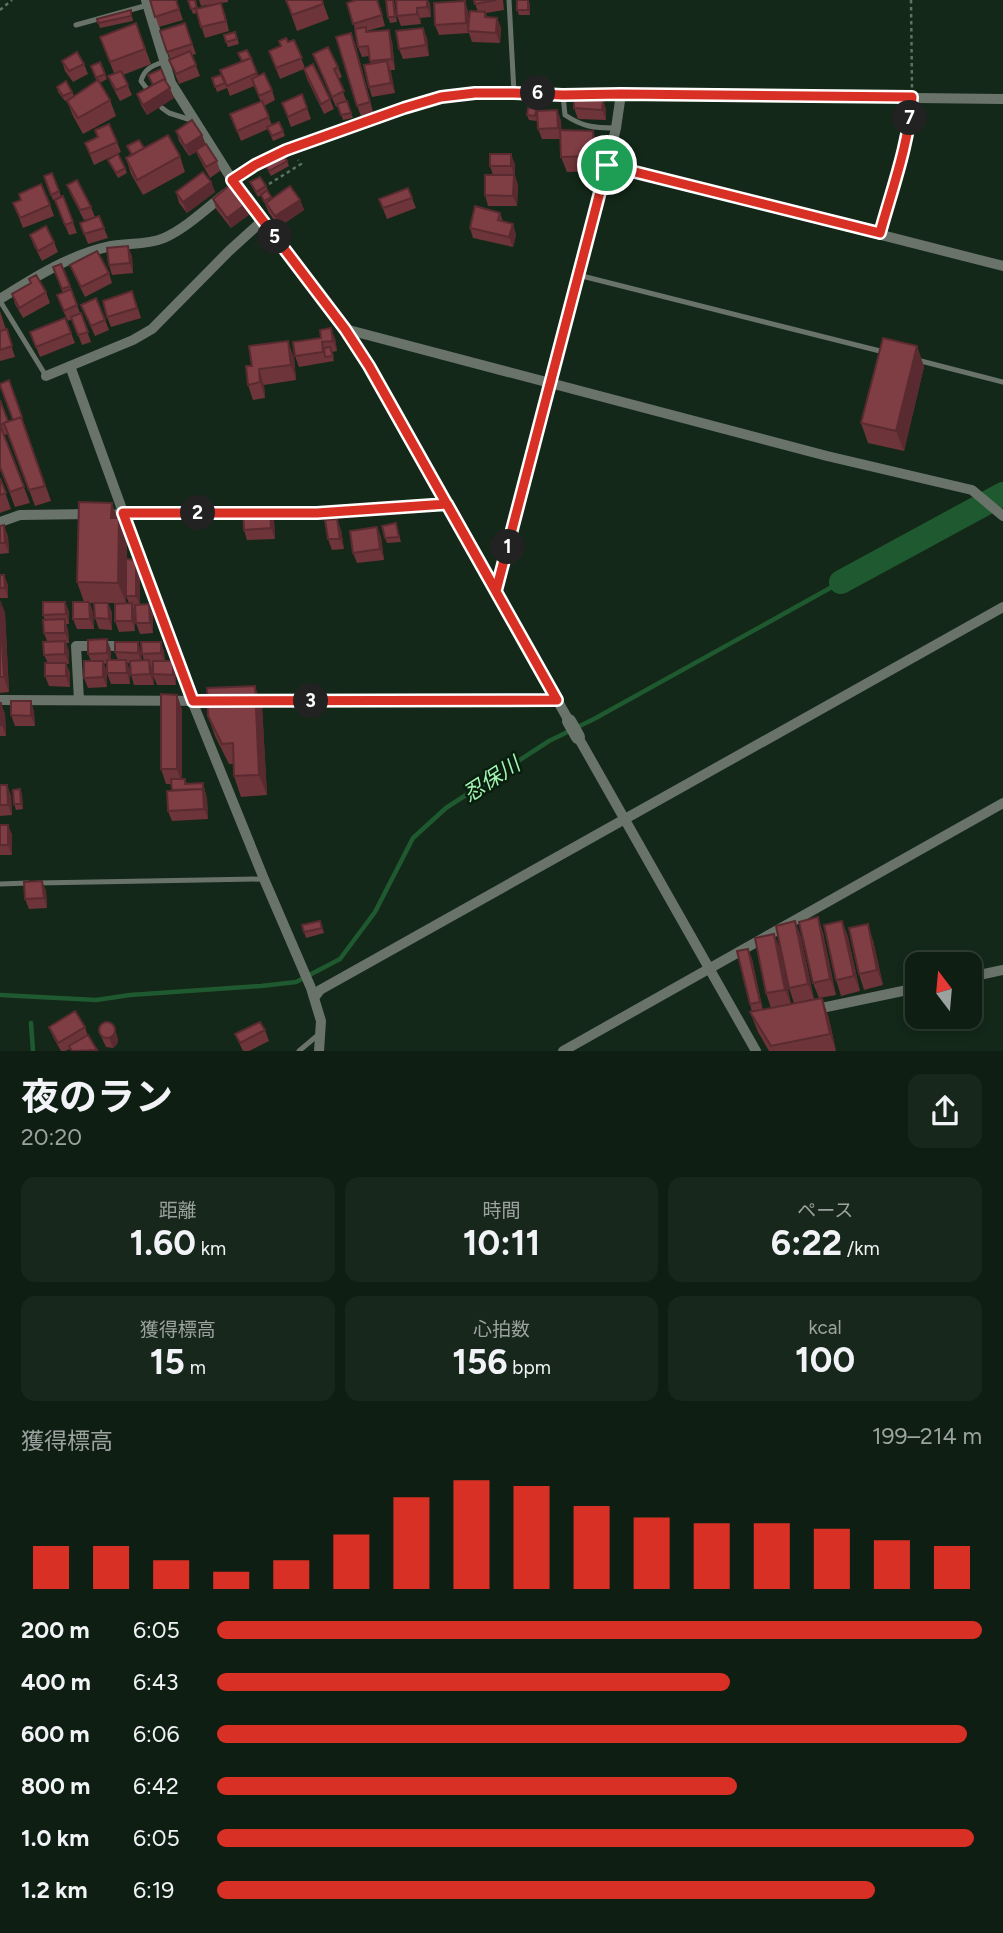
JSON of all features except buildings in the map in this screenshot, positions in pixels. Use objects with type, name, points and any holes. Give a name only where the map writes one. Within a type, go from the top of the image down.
[{"type":"street","points":[[147,3],[171,83],[234,183],[345,329],[369,366],[756,1051]]},
{"type":"street","points":[[0,300],[46,270],[78,255],[111,246],[164,238],[188,223],[255,165],[293,148],[441,97],[475,93],[514,93],[1003,99]]},
{"type":"street","points":[[496,591],[607,165],[621,94]]},
{"type":"street","points":[[607,165],[1003,266]]},
{"type":"street","points":[[46,376],[133,340],[152,329],[262,221]]},
{"type":"street","points":[[345,329],[827,456],[972,490],[1000,513]]},
{"type":"street","points":[[70,366],[171,645],[264,879],[310,985],[321,1021],[319,1051]]},
{"type":"street","points":[[110,514],[317,513],[447,504]]},
{"type":"street","points":[[0,522],[20,516],[97,514]]},
{"type":"street","points":[[314,998],[320,990],[1003,607]]},
{"type":"street","points":[[79,700],[76,646],[144,645]]},
{"type":"street","points":[[158,645],[171,645]]},
{"type":"street","points":[[0,699],[557,700]]},
{"type":"street","points":[[563,1051],[1003,803]]},
{"type":"street","points":[[982,974],[1003,970]]},
{"type":"street","points":[[795,1013],[905,990]]},
{"type":"street","points":[[741,1025],[755,1022]]},
{"type":"lane","points":[[509,0],[514,93]]},
{"type":"lane","points":[[76,25],[147,3]]},
{"type":"lane","points":[[151,96],[141,81],[142,75],[146,70],[165,61]]},
{"type":"lane","points":[[563,95],[565,116],[578,124],[616,128]]},
{"type":"lane","points":[[162,108],[195,121]]},
{"type":"lane","points":[[578,275],[892,354]]},
{"type":"lane","points":[[0,300],[46,376]]},
{"type":"lane","points":[[904,357],[1003,382]]},
{"type":"lane","points":[[0,884],[264,879]]},
{"type":"lane","points":[[299,1051],[321,1032]]},
{"type":"path","points":[[0,10],[12,0]]},
{"type":"path","points":[[880,233],[911,112],[911,0]]},
{"type":"path","points":[[269,184],[301,164],[293,148]]},
{"type":"waterway","name":"忍保川","points":[[841,582],[1003,494]]},
{"type":"waterway","name":"忍保川","points":[[0,995],[96,1000],[296,982],[340,959],[375,912],[413,838],[446,808],[549,741],[594,719],[841,582]]},
{"type":"waterway","points":[[31,1023],[33,1051]]},
{"type":"route","points":[[607,165],[496,591],[447,504],[317,513],[123,513],[193,701],[557,700],[496,591],[369,366],[345,329],[232,180],[286,150],[441,97],[475,93],[912,97],[904,147],[880,233],[607,165]]}]
